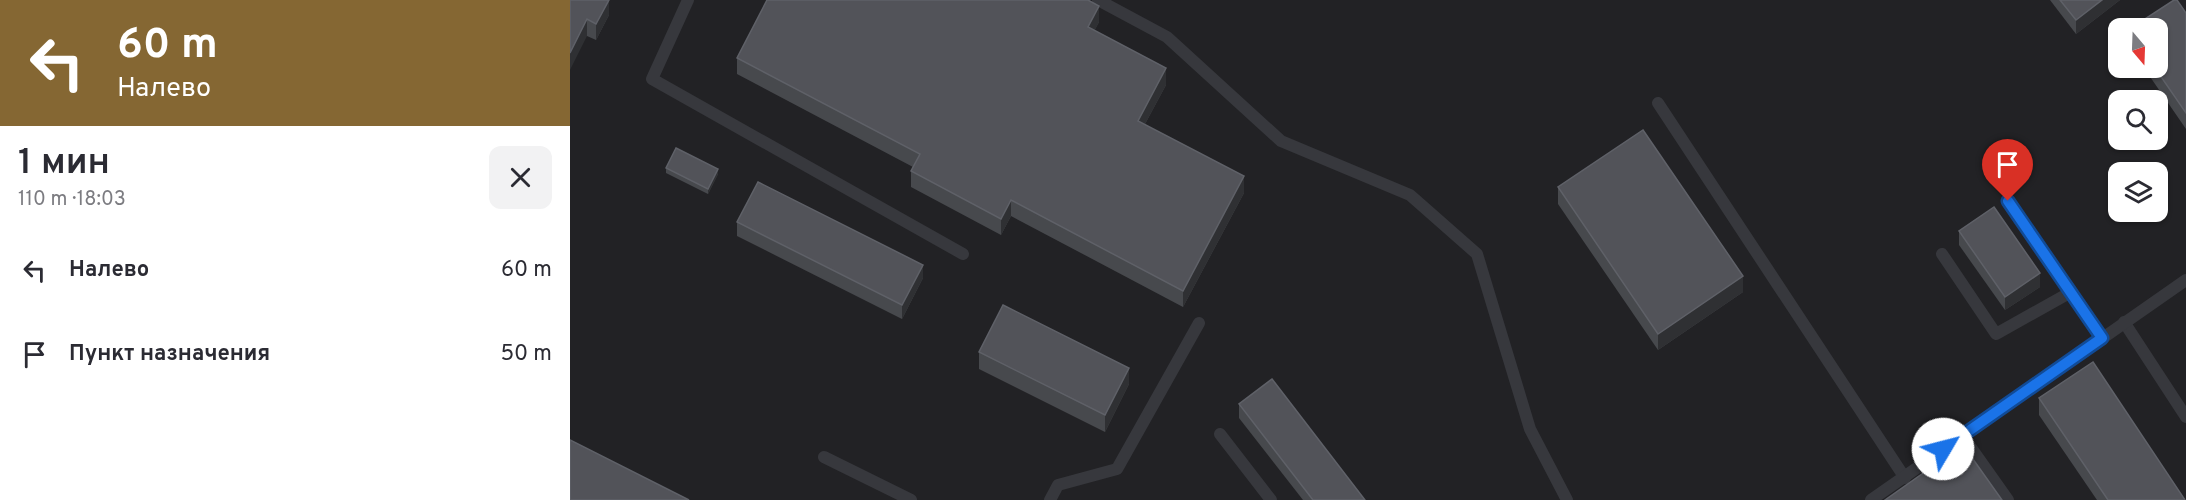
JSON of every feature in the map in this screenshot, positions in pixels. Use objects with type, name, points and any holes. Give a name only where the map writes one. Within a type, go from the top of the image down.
[{"type":"lane","points":[[688,0],[652,79],[963,254]]},
{"type":"lane","points":[[1098,0],[1167,37],[1281,141],[1410,195],[1477,254],[1530,429],[1567,500]]},
{"type":"lane","points":[[1658,103],[1905,478]]},
{"type":"lane","points":[[2008,201],[2102,338]]},
{"type":"lane","points":[[1942,254],[1996,334],[2071,292]]},
{"type":"lane","points":[[1871,500],[2186,280]]},
{"type":"lane","points":[[2124,322],[2186,417]]},
{"type":"lane","points":[[1050,500],[1058,484],[1117,470],[1199,323]]},
{"type":"lane","points":[[1220,434],[1271,500]]},
{"type":"lane","points":[[1962,435],[2008,500]]},
{"type":"lane","points":[[824,457],[911,500]]},
{"type":"shaded area","points":[[570,0],[2186,0],[2186,500],[570,500]]},
{"type":"building","points":[[570,0],[609,0],[596,24],[587,19],[570,53]]},
{"type":"building","points":[[767,0],[1088,0],[1099,6],[1088,27],[1166,68],[1138,121],[1244,176],[1183,291],[1011,200],[1001,219],[911,171],[920,154],[737,58]]},
{"type":"building","points":[[2060,0],[2102,0],[2076,20]]},
{"type":"building","points":[[2174,0],[2177,0],[2186,13],[2186,113],[2162,78],[2168,78],[2168,18],[2146,18]]},
{"type":"building","points":[[1643,130],[1743,276],[1658,334],[1558,187]]},
{"type":"building","points":[[676,148],[718,169],[708,189],[666,168]]},
{"type":"building","points":[[758,182],[923,265],[902,305],[737,222]]},
{"type":"building","points":[[1994,207],[2040,273],[2005,297],[1959,231]]},
{"type":"building","points":[[1003,305],[1129,368],[1105,415],[979,352]]},
{"type":"building","points":[[2093,362],[2185,500],[2108,500],[2039,398]]},
{"type":"building","points":[[1272,379],[1365,500],[1313,500],[1239,404]]},
{"type":"building","points":[[570,440],[689,500],[570,500]]},
{"type":"building","points":[[1963,445],[2002,500],[1885,500]]},
{"type":"route","points":[[1943,449],[2102,338],[2008,201]]}]
